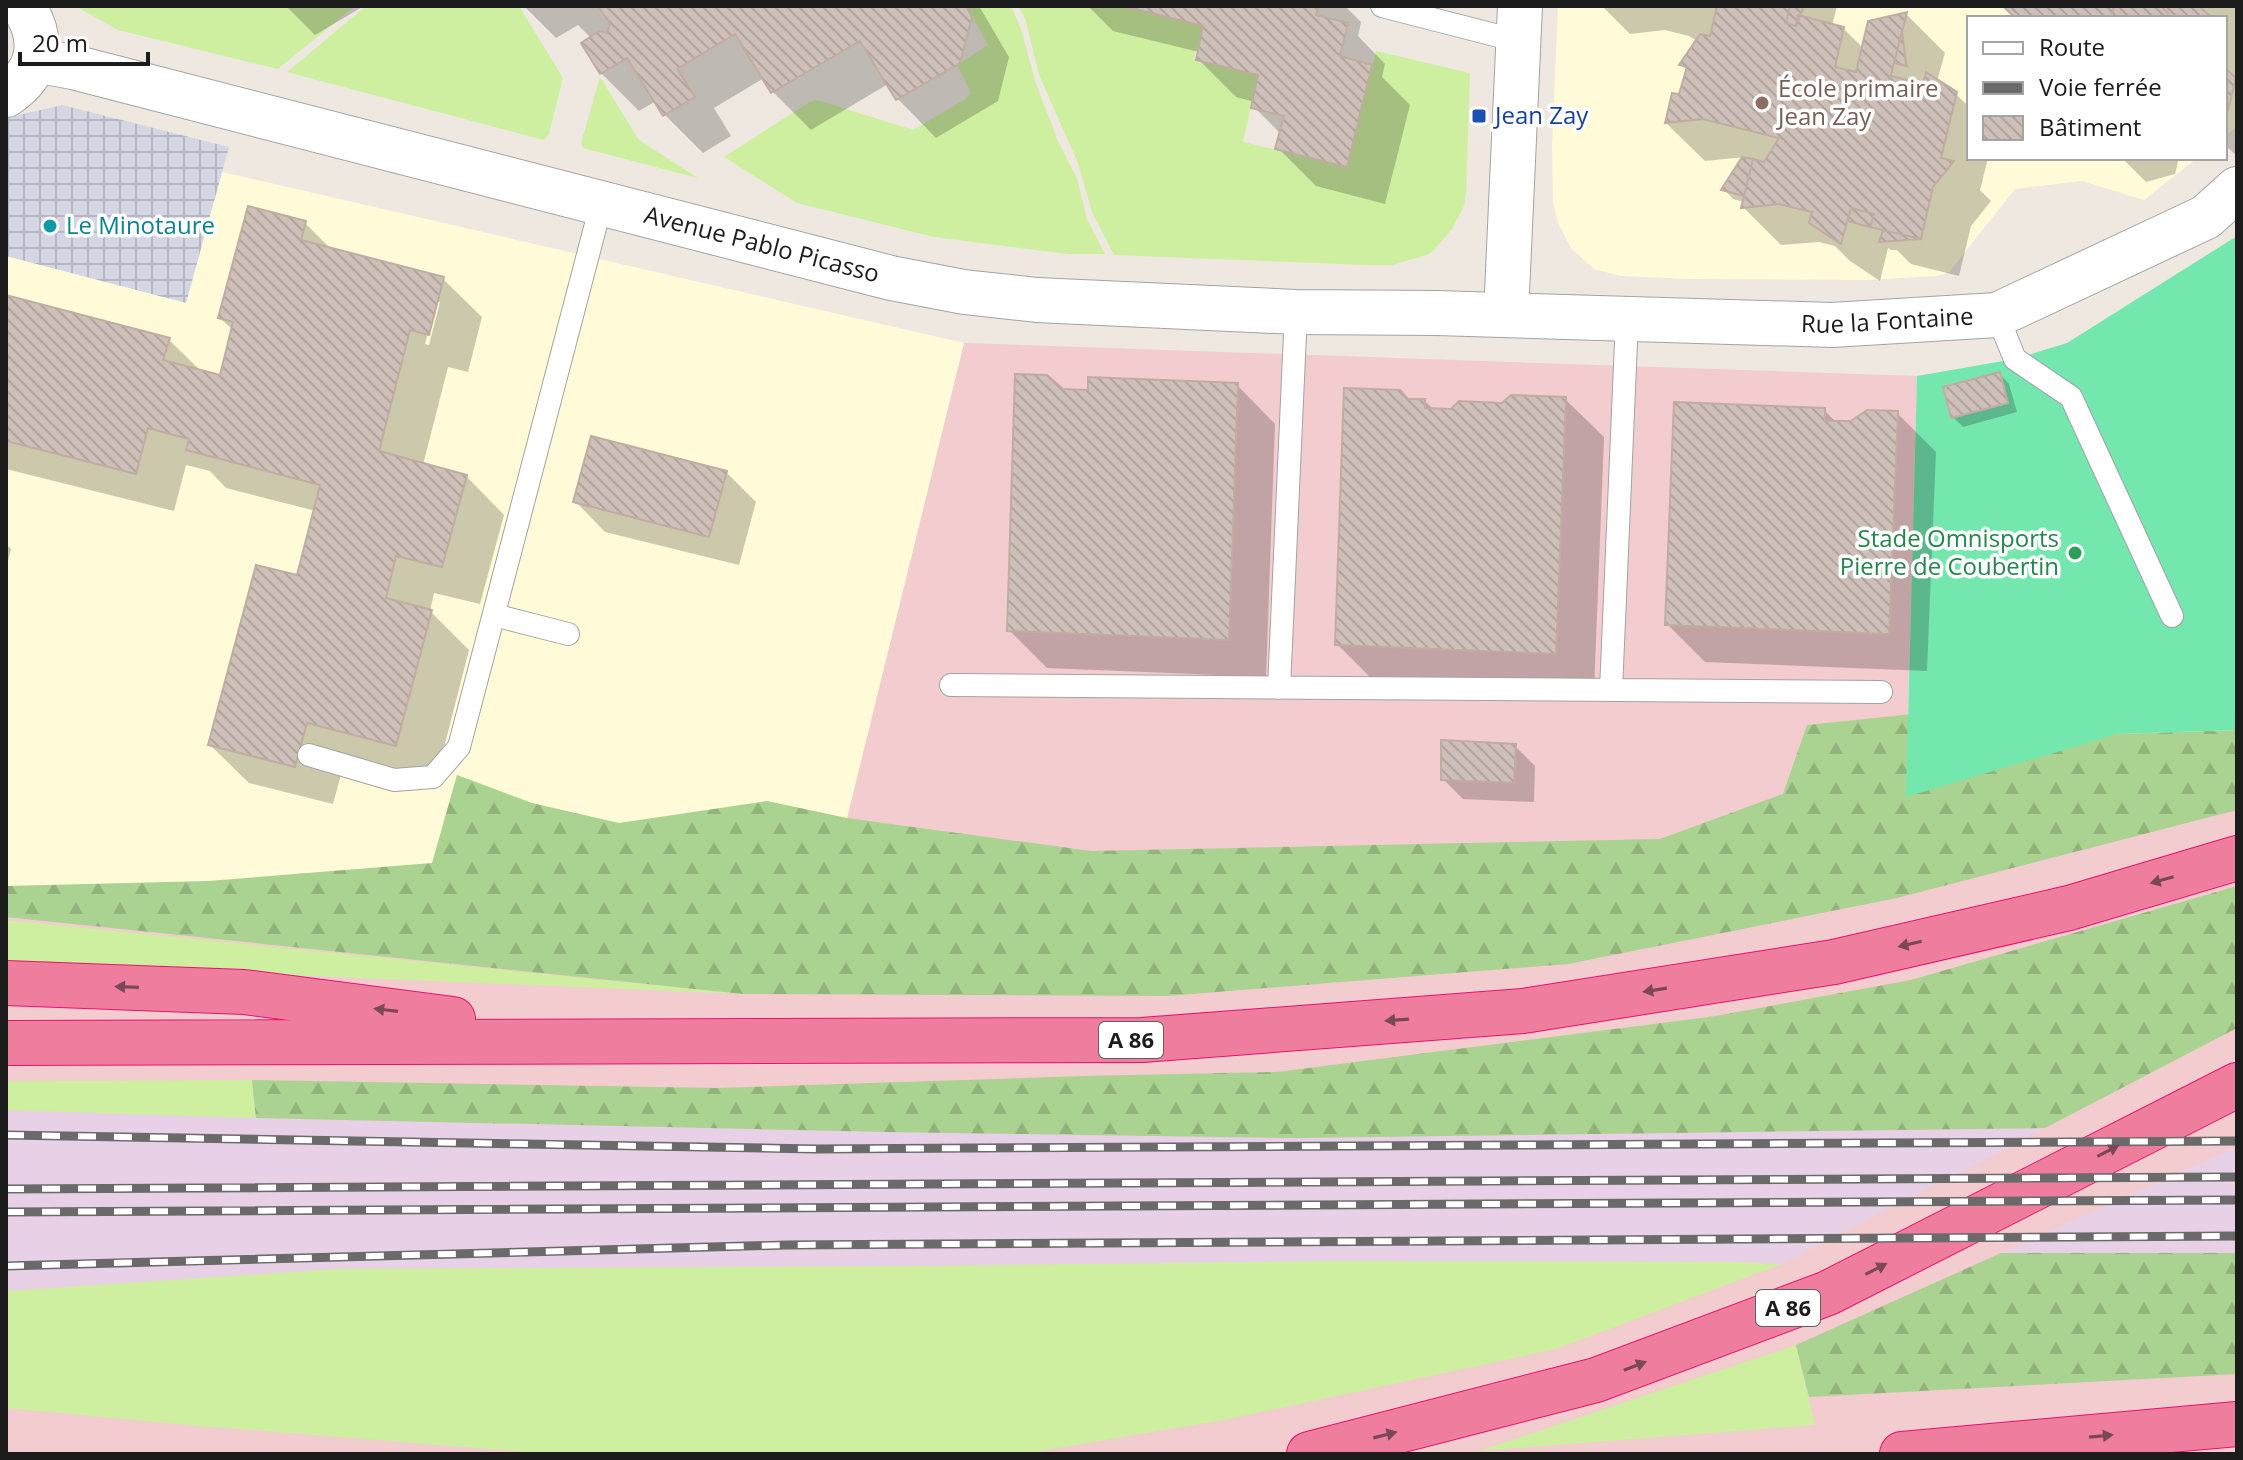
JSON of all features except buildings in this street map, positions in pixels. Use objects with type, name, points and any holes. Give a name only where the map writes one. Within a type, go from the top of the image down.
[{"type":"highway","name":"A 86","points":[[6,1043],[1142,1040],[1523,1011],[1834,962],[2069,908],[2237,858]]},
{"type":"highway","points":[[6,983],[244,992],[630,1042]]},
{"type":"highway","name":"A 86","points":[[1309,1454],[1596,1380],[1828,1293],[2237,1085]]},
{"type":"highway","points":[[1902,1454],[2237,1424]]},
{"type":"street","points":[[6,95],[28,75],[35,60],[37,40],[32,21],[23,6]]},
{"type":"street","points":[[1506,315],[1519,24]]},
{"type":"street","name":"Avenue Pablo Picasso","points":[[35,60],[73,67],[891,278],[964,292],[1037,300],[1296,312],[1506,315]]},
{"type":"street","name":"Rue la Fontaine","points":[[1506,315],[1832,325],[1997,315],[2206,217],[2237,189]]},
{"type":"lane","points":[[1382,6],[1519,24]]},
{"type":"lane","points":[[309,755],[394,780],[433,777],[459,747],[601,205]]},
{"type":"lane","points":[[1279,688],[1296,312]]},
{"type":"lane","points":[[1997,315],[2015,359],[2071,397],[2172,616]]},
{"type":"lane","points":[[1611,690],[1627,319]]},
{"type":"lane","points":[[494,615],[568,634]]},
{"type":"lane","points":[[951,685],[1881,692]]},
{"type":"shaded area","name":"École primaire Jean Zay","points":[[1558,6],[2237,6],[2237,126],[2227,134],[2227,16],[1967,16],[1967,160],[2194,160],[2144,200],[2082,181],[2015,189],[1949,272],[1937,276],[1866,280],[1689,279],[1621,276],[1594,269],[1571,248],[1558,223],[1553,202],[1552,146]]},
{"type":"shaded area","points":[[62,105],[229,147],[186,303],[6,256],[6,118]]},
{"type":"shaded area","points":[[222,172],[964,343],[823,916],[6,897],[6,256],[186,302]]},
{"type":"shaded area","points":[[964,343],[1917,376],[1904,858],[2237,781],[2237,1454],[6,1454],[6,897],[822,916]]},
{"type":"shaded area","points":[[6,1110],[887,1132],[1295,1138],[2045,1128],[1782,1264],[1337,1261],[339,1269],[6,1291]]},
{"type":"shaded area","points":[[2237,1147],[2237,1253],[2001,1253]]},
{"type":"green space","points":[[75,6],[355,6],[278,69],[118,30]]},
{"type":"green space","points":[[366,6],[519,6],[563,78],[549,134],[544,140],[287,72]]},
{"type":"green space","points":[[966,6],[1012,8],[1036,84],[1058,141],[1077,178],[1087,219],[1105,254],[1068,254],[934,237],[797,203],[724,157],[815,100],[913,130],[964,100],[971,93],[957,65],[988,45]]},
{"type":"green space","points":[[1018,6],[1124,6],[1203,26],[1194,59],[1258,75],[1243,142],[1347,166],[1376,51],[1470,73],[1464,206],[1452,229],[1434,250],[1392,265],[1114,255],[1092,212],[1078,163],[1039,75],[1025,18]]},
{"type":"green space","points":[[600,77],[639,140],[698,178],[583,148],[581,143]]},
{"type":"green space","name":"Stade Omnisports Pierre de Coubertin","points":[[2237,236],[2237,730],[2117,734],[1906,797],[1917,376],[2015,359],[2067,343]]},
{"type":"green space","points":[[2028,702],[2117,734],[2237,730],[2237,810],[1897,898],[1568,964],[1167,996],[743,994],[6,917],[6,886],[208,881],[432,863],[457,775],[532,803],[619,823],[767,801],[847,818],[1091,851],[1660,839],[1783,794],[1807,725]]},
{"type":"green space","points":[[2237,886],[2237,1028],[2045,1128],[1295,1138],[256,1118],[252,1080],[718,1088],[1277,1072],[1716,1016],[1911,980]]},
{"type":"green space","points":[[6,920],[743,994],[6,963]]},
{"type":"green space","points":[[252,1080],[256,1118],[6,1110],[6,1081]]},
{"type":"green space","points":[[2001,1253],[2237,1253],[2237,1374],[1809,1397],[1796,1345]]},
{"type":"green space","points":[[1337,1261],[1782,1264],[1556,1349],[1224,1420],[1023,1454],[552,1454],[6,1408],[6,1291],[339,1269]]},
{"type":"green space","points":[[1796,1345],[1815,1425],[1479,1451]]},
{"type":"railway","points":[[6,1135],[816,1149],[2237,1141]]},
{"type":"railway","points":[[6,1189],[2237,1177]]},
{"type":"railway","points":[[6,1212],[2237,1200]]},
{"type":"railway","points":[[6,1266],[786,1245],[2237,1236]]},
{"type":"place","name":"École primaire Jean Zay","points":[[1762,103]]},
{"type":"place","name":"Jean Zay","points":[[1479,116]]},
{"type":"place","name":"Le Minotaure","points":[[50,226]]},
{"type":"place","name":"Stade Omnisports Pierre de Coubertin","points":[[2075,553]]}]
